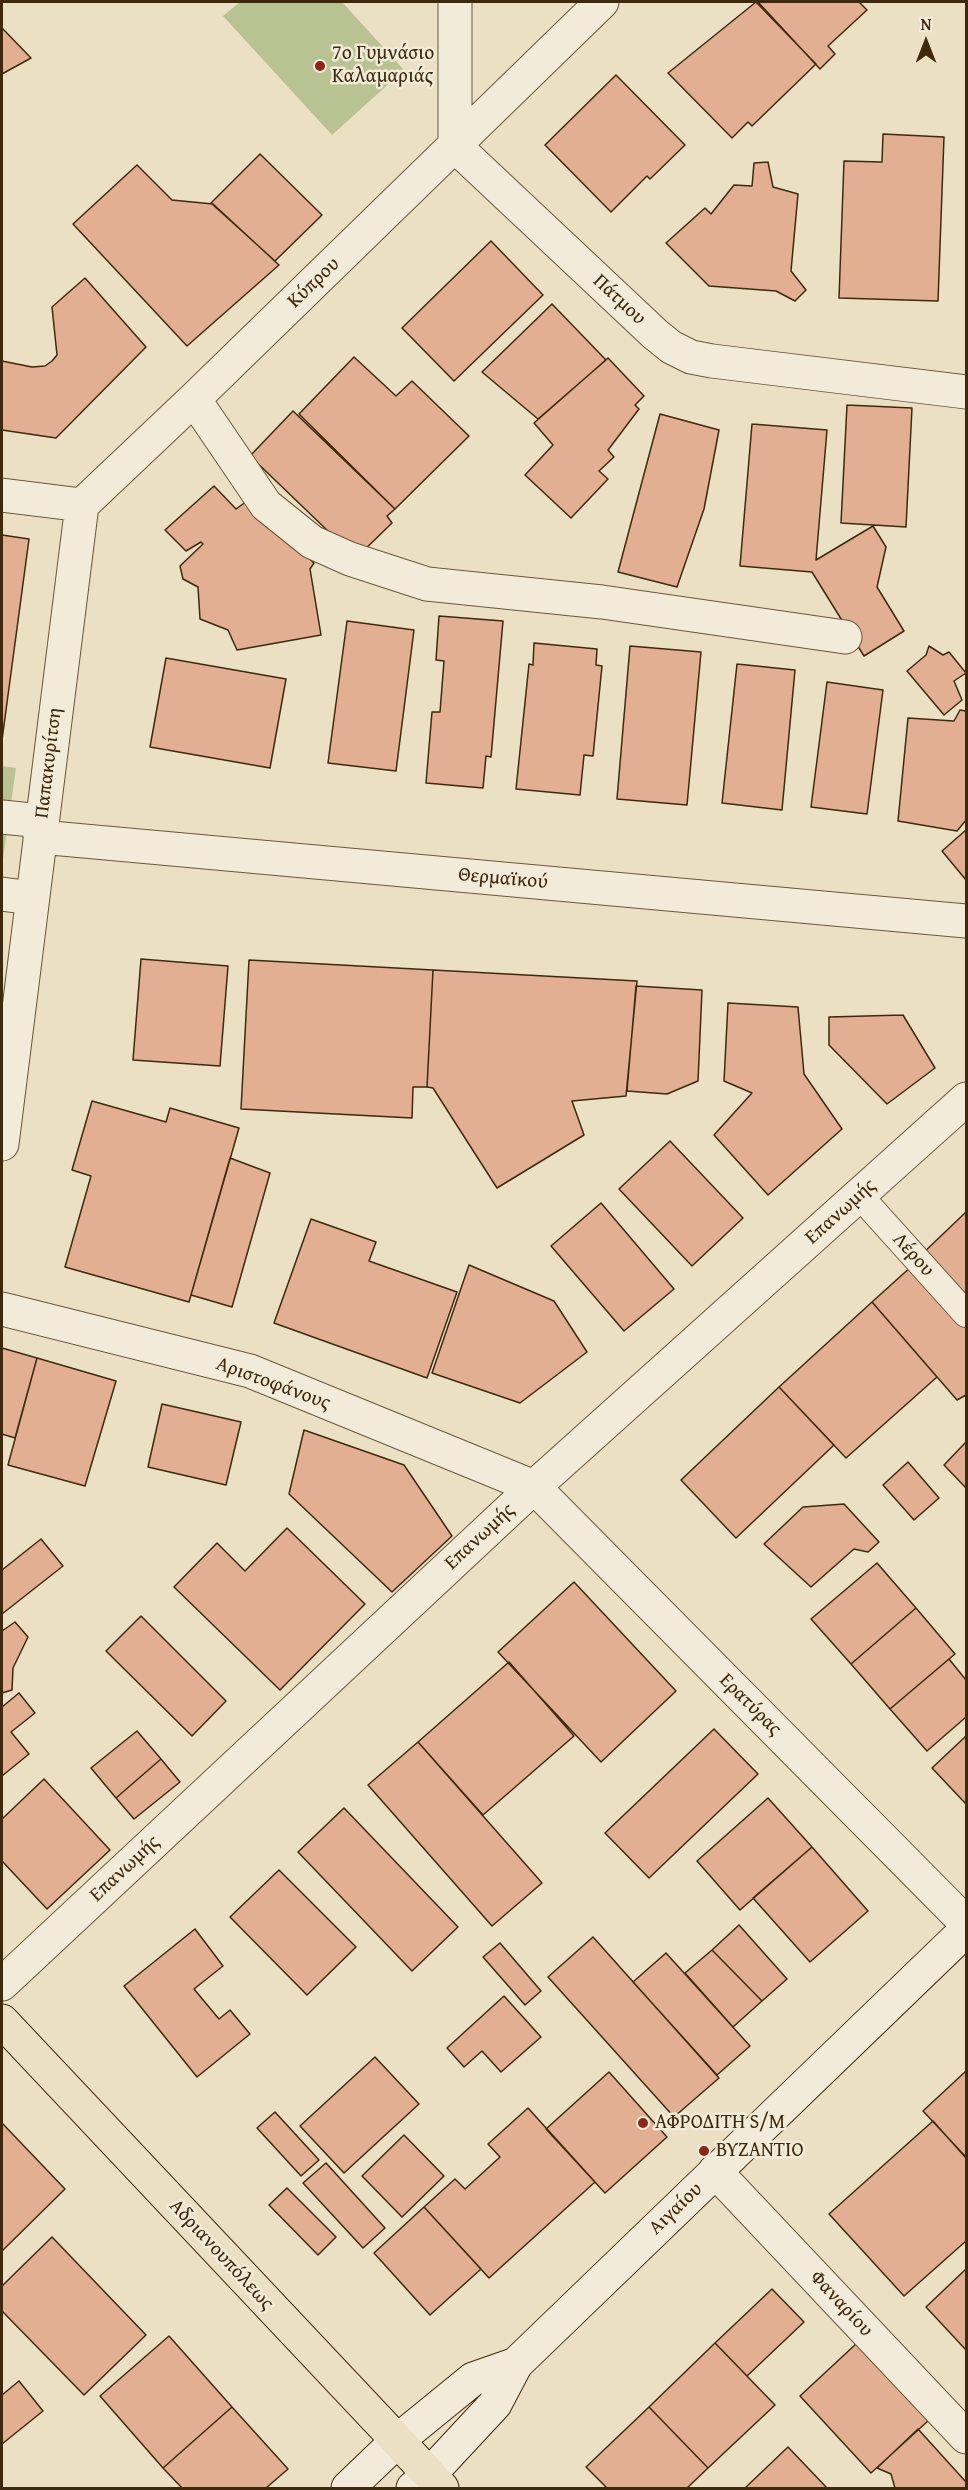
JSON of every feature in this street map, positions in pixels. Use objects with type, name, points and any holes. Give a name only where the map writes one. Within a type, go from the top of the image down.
[{"type":"main road","name":"Αδριανουπόλεως","points":[[2,2021],[397,2441],[428,2484]]},
{"type":"street","points":[[455,2],[455,146]]},
{"type":"street","name":"Κύπρου","points":[[82,505],[602,2]]},
{"type":"street","name":"Πάτμου","points":[[455,146],[655,334],[671,347],[691,357],[723,363],[966,392]]},
{"type":"street","points":[[194,399],[266,505],[312,542],[350,559],[427,584],[602,602],[845,637]]},
{"type":"street","points":[[2,495],[82,505]]},
{"type":"street","name":"Παπακυρίτση","points":[[2,1144],[17,896],[41,829],[82,505]]},
{"type":"street","name":"Θερμαϊκού","points":[[2,817],[41,829],[966,921]]},
{"type":"street","name":"Επανωμής","points":[[2,1984],[534,1487],[966,1099]]},
{"type":"street","name":"Αριστοφάνους","points":[[2,1309],[250,1371],[534,1487]]},
{"type":"street","name":"Ερατύρας","points":[[534,1487],[966,1923]]},
{"type":"street","name":"Αιγαίου","points":[[428,2484],[495,2404],[516,2364],[966,1930]]},
{"type":"street","name":"Φαναρίου","points":[[715,2171],[966,2437]]},
{"type":"street","name":"Αιγαίου","points":[[348,2488],[397,2441],[473,2379],[516,2364]]},
{"type":"lane","name":"Λέρου","points":[[859,1195],[966,1314]]},
{"type":"green space","points":[[240,2],[342,2],[404,70],[332,135],[223,16]]},
{"type":"green space","points":[[2,766],[16,768],[2,866]]},
{"type":"building","points":[[756,2],[816,64],[752,126],[748,122],[732,138],[668,73]]},
{"type":"building","points":[[758,2],[859,2],[867,10],[828,46],[835,54],[820,69]]},
{"type":"building","points":[[2,28],[31,58],[2,74]]},
{"type":"building","points":[[616,75],[685,145],[650,179],[647,176],[611,212],[545,145]]},
{"type":"building","points":[[883,134],[944,137],[938,301],[839,298],[844,161],[882,162]]},
{"type":"building","points":[[260,154],[322,215],[275,261],[211,203]]},
{"type":"building","points":[[768,162],[773,187],[798,194],[791,271],[806,290],[795,301],[776,291],[709,286],[666,243],[705,208],[711,214],[734,185],[752,186],[754,163]]},
{"type":"building","points":[[137,165],[172,200],[213,204],[279,265],[187,346],[73,224]]},
{"type":"building","points":[[491,241],[543,295],[454,381],[402,328]]},
{"type":"building","points":[[85,278],[146,347],[56,438],[2,430],[2,361],[32,367],[45,366],[52,361],[57,355],[52,307]]},
{"type":"building","points":[[552,304],[606,360],[538,419],[482,372]]},
{"type":"building","points":[[354,357],[396,396],[412,381],[469,436],[395,509],[299,414]]},
{"type":"building","points":[[608,358],[644,396],[635,405],[639,409],[608,450],[614,457],[599,471],[608,479],[571,518],[525,475],[553,445],[534,423]]},
{"type":"building","points":[[847,405],[912,408],[906,527],[841,523]]},
{"type":"building","points":[[293,411],[395,509],[387,516],[392,523],[356,558],[250,456]]},
{"type":"building","points":[[660,414],[719,430],[704,509],[677,587],[618,572]]},
{"type":"building","points":[[752,424],[827,430],[816,560],[873,526],[886,547],[877,587],[904,631],[864,656],[812,572],[740,566]]},
{"type":"building","points":[[214,486],[236,509],[247,501],[314,563],[310,569],[321,635],[237,650],[228,630],[200,619],[198,587],[183,579],[180,566],[203,544],[201,542],[186,551],[165,530]]},
{"type":"building","points":[[2,535],[29,539],[2,740]]},
{"type":"building","points":[[439,616],[503,621],[491,757],[486,756],[483,788],[426,783],[432,712],[440,712],[444,661],[436,660]]},
{"type":"building","points":[[347,621],[414,630],[396,771],[328,763]]},
{"type":"building","points":[[534,643],[597,649],[596,665],[602,666],[593,756],[584,755],[580,795],[516,789],[529,664],[533,665]]},
{"type":"building","points":[[630,646],[701,652],[687,805],[617,799]]},
{"type":"building","points":[[929,646],[943,655],[949,652],[966,673],[954,681],[962,700],[944,715],[907,671],[926,655]]},
{"type":"building","points":[[166,658],[286,679],[270,768],[150,747]]},
{"type":"building","points":[[737,664],[795,670],[782,810],[722,803]]},
{"type":"building","points":[[827,682],[883,690],[867,814],[811,807]]},
{"type":"building","points":[[960,710],[966,711],[966,820],[957,831],[898,821],[908,718],[954,721]]},
{"type":"building","points":[[966,830],[966,880],[942,851]]},
{"type":"building","points":[[141,959],[228,966],[220,1066],[133,1060]]},
{"type":"building","points":[[249,960],[433,970],[427,1087],[413,1087],[412,1118],[241,1109]]},
{"type":"building","points":[[433,970],[637,981],[626,1096],[572,1101],[584,1135],[497,1188],[433,1088],[427,1087]]},
{"type":"building","points":[[636,986],[702,990],[698,1081],[667,1094],[627,1091]]},
{"type":"building","points":[[728,1003],[798,1007],[804,1074],[842,1129],[768,1195],[714,1135],[752,1093],[724,1081]]},
{"type":"building","points":[[903,1015],[935,1068],[887,1104],[829,1045],[829,1017]]},
{"type":"building","points":[[92,1101],[166,1122],[170,1108],[239,1128],[189,1302],[65,1267],[91,1176],[72,1170]]},
{"type":"building","points":[[670,1141],[743,1218],[692,1266],[619,1189]]},
{"type":"building","points":[[230,1158],[270,1173],[232,1307],[191,1295]]},
{"type":"building","points":[[601,1203],[674,1289],[624,1331],[551,1246]]},
{"type":"building","points":[[966,1212],[966,1306],[921,1255]]},
{"type":"building","points":[[311,1219],[376,1242],[369,1261],[457,1292],[427,1378],[274,1323]]},
{"type":"building","points":[[469,1265],[554,1301],[587,1352],[520,1403],[432,1373]]},
{"type":"building","points":[[913,1265],[966,1323],[966,1395],[957,1400],[872,1302]]},
{"type":"building","points":[[872,1302],[937,1377],[846,1458],[779,1387]]},
{"type":"building","points":[[2,1348],[37,1358],[15,1438],[2,1434]]},
{"type":"building","points":[[37,1358],[116,1381],[85,1486],[8,1465]]},
{"type":"building","points":[[779,1387],[834,1445],[736,1538],[681,1480]]},
{"type":"building","points":[[162,1404],[241,1422],[226,1485],[148,1467]]},
{"type":"building","points":[[304,1430],[404,1465],[452,1536],[392,1592],[289,1494]]},
{"type":"building","points":[[966,1442],[966,1488],[944,1465]]},
{"type":"building","points":[[908,1462],[939,1498],[914,1520],[883,1485]]},
{"type":"building","points":[[844,1504],[879,1542],[868,1552],[854,1549],[811,1587],[764,1544],[803,1507]]},
{"type":"building","points":[[287,1528],[365,1604],[280,1690],[174,1587],[217,1543],[245,1571]]},
{"type":"building","points":[[41,1539],[63,1566],[2,1614],[2,1570]]},
{"type":"building","points":[[877,1563],[916,1608],[851,1664],[811,1619]]},
{"type":"building","points":[[574,1582],[676,1691],[601,1762],[498,1652]]},
{"type":"building","points":[[916,1608],[955,1654],[890,1709],[851,1664]]},
{"type":"building","points":[[141,1616],[226,1701],[192,1736],[106,1651]]},
{"type":"building","points":[[15,1622],[28,1637],[13,1668],[12,1690],[2,1693],[2,1631]]},
{"type":"building","points":[[949,1659],[966,1680],[966,1717],[927,1751],[890,1709]]},
{"type":"building","points":[[509,1662],[574,1736],[483,1815],[418,1742]]},
{"type":"building","points":[[19,1693],[35,1713],[11,1732],[29,1754],[2,1776],[2,1707]]},
{"type":"building","points":[[714,1729],[758,1774],[649,1878],[605,1833]]},
{"type":"building","points":[[137,1731],[161,1759],[116,1798],[91,1768]]},
{"type":"building","points":[[966,1736],[966,1804],[932,1768]]},
{"type":"building","points":[[418,1742],[542,1883],[492,1926],[368,1785]]},
{"type":"building","points":[[161,1759],[180,1782],[134,1819],[116,1798]]},
{"type":"building","points":[[44,1779],[110,1850],[47,1909],[2,1861],[2,1819]]},
{"type":"building","points":[[768,1798],[812,1847],[740,1910],[697,1861]]},
{"type":"building","points":[[344,1808],[458,1927],[412,1971],[298,1852]]},
{"type":"building","points":[[812,1847],[868,1911],[810,1962],[753,1898]]},
{"type":"building","points":[[279,1870],[356,1947],[307,1995],[230,1917]]},
{"type":"building","points":[[739,1925],[787,1979],[762,2001],[712,1950]]},
{"type":"building","points":[[195,1929],[223,1966],[194,1989],[219,2019],[230,2010],[250,2034],[197,2077],[124,1986]]},
{"type":"building","points":[[593,1937],[719,2078],[674,2117],[548,1977]]},
{"type":"building","points":[[500,1943],[541,1991],[525,2005],[483,1957]]},
{"type":"building","points":[[712,1950],[762,2001],[733,2027],[685,1973]]},
{"type":"building","points":[[666,1953],[750,2046],[717,2075],[633,1982]]},
{"type":"building","points":[[504,1996],[541,2037],[501,2072],[482,2051],[464,2067],[447,2048]]},
{"type":"building","points":[[375,2057],[419,2104],[344,2173],[300,2126]]},
{"type":"building","points":[[966,2071],[966,2155],[965,2156],[923,2111]]},
{"type":"building","points":[[609,2072],[667,2137],[605,2193],[546,2129]]},
{"type":"building","points":[[528,2108],[595,2182],[489,2278],[424,2207],[455,2179],[465,2189],[500,2157],[488,2144]]},
{"type":"building","points":[[275,2112],[319,2160],[301,2176],[257,2128]]},
{"type":"building","points":[[933,2121],[966,2158],[966,2241],[904,2296],[829,2214]]},
{"type":"building","points":[[2,2123],[65,2189],[2,2251]]},
{"type":"building","points":[[404,2135],[444,2176],[402,2217],[362,2176]]},
{"type":"building","points":[[326,2163],[385,2228],[363,2248],[303,2183]]},
{"type":"building","points":[[287,2188],[336,2237],[318,2255],[269,2205]]},
{"type":"building","points":[[424,2207],[481,2269],[430,2315],[374,2253]]},
{"type":"building","points":[[52,2237],[146,2335],[84,2395],[2,2311],[2,2286]]},
{"type":"building","points":[[966,2269],[966,2350],[926,2307]]},
{"type":"building","points":[[772,2289],[804,2322],[747,2376],[715,2343]]},
{"type":"building","points":[[169,2336],[232,2407],[163,2468],[100,2396]]},
{"type":"building","points":[[715,2343],[775,2405],[708,2468],[649,2407]]},
{"type":"building","points":[[857,2343],[929,2420],[871,2473],[800,2396]]},
{"type":"building","points":[[19,2381],[43,2411],[2,2444],[2,2395]]},
{"type":"building","points":[[232,2407],[288,2469],[266,2488],[182,2488],[163,2468]]},
{"type":"building","points":[[649,2407],[708,2468],[687,2488],[607,2488],[586,2467]]},
{"type":"building","points":[[918,2429],[966,2482],[966,2488],[895,2488],[891,2474],[877,2468]]},
{"type":"building","points":[[788,2447],[827,2488],[745,2488]]},
{"type":"place","name":"7ο Γυμνάσιο Καλαμαριάς","points":[[320,66]]},
{"type":"place","name":"ΑΦΡΟΔΙΤΗ S/M","points":[[643,2123]]},
{"type":"place","name":"ΒΥΖΑΝΤΙΟ","points":[[704,2151]]}]
